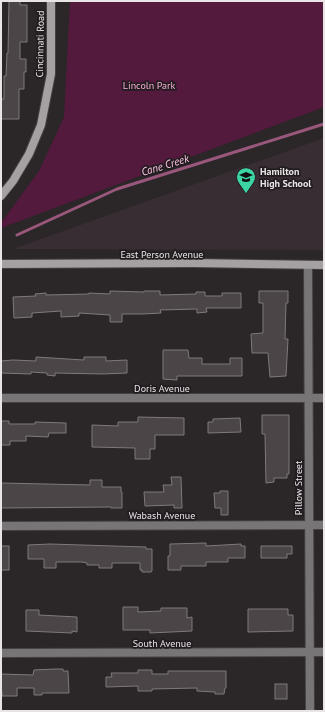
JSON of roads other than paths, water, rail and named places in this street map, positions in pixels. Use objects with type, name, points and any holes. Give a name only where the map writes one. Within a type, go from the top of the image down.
[{"type":"main road","name":"Cincinnati Road","points":[[1,196],[13,181],[29,154],[41,125],[52,74],[51,1]]},
{"type":"main road","name":"East Person Avenue","points":[[1,264],[193,263],[324,265]]},
{"type":"street","name":"Pillow Street","points":[[308,265],[310,711]]},
{"type":"street","name":"Doris Avenue","points":[[1,398],[324,398]]},
{"type":"street","name":"Wabash Avenue","points":[[1,526],[324,525]]},
{"type":"street","name":"South Avenue","points":[[1,653],[324,652]]},
{"type":"waterway","name":"Cane Creek","points":[[17,235],[117,189],[324,124]]},
{"type":"place","name":"Hamilton High School","points":[[246,194]]},
{"type":"park label","name":"Lincoln Park","points":[[149,85]]}]
